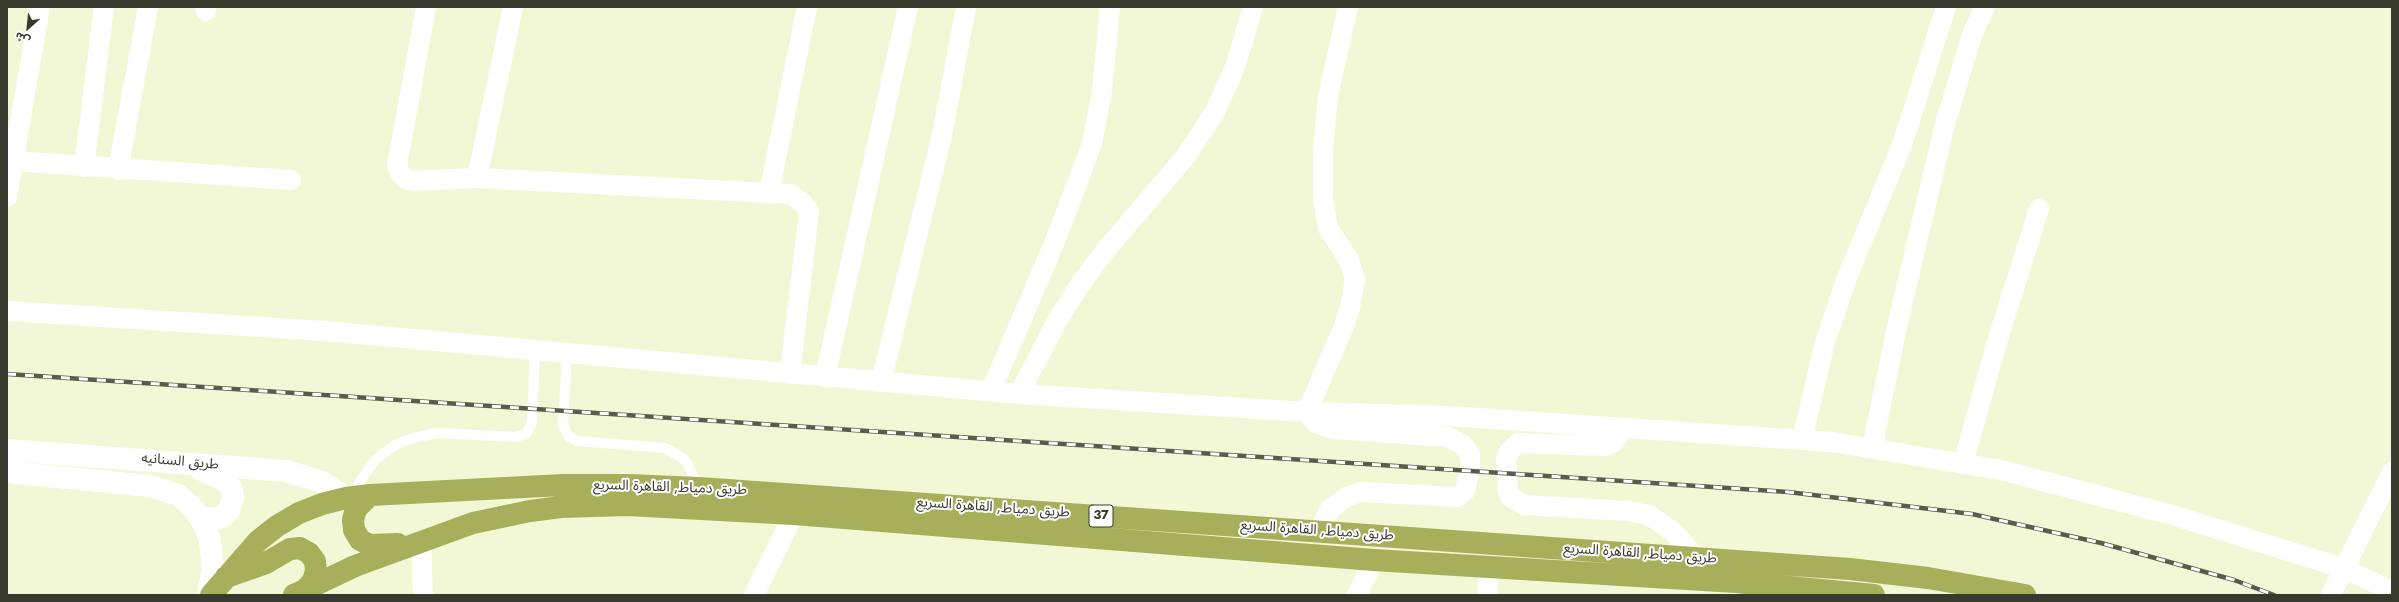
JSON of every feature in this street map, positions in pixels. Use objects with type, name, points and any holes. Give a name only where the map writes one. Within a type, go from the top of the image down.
[{"type":"highway","name":"طريق دمياط, القاهرة السريع","points":[[209,595],[258,541],[277,526],[298,513],[322,504],[356,496],[563,485],[699,488],[1696,557],[1850,569],[1912,576],[2025,595]]},
{"type":"highway","points":[[356,496],[356,510],[353,520],[354,530],[360,540],[370,545],[421,541]]},
{"type":"highway","name":"طريق دمياط, القاهرة السريع","points":[[300,592],[355,566],[421,541],[486,520],[561,507],[662,506],[794,514],[1374,560],[1490,567],[1735,588],[1874,595]]},
{"type":"highway","points":[[226,577],[259,566],[290,549],[300,548],[309,553],[315,561],[316,571],[313,581],[300,592]]},
{"type":"main road","name":"طريق السنانيه","points":[[7,450],[187,462],[295,473],[356,496]]},
{"type":"main road","points":[[187,462],[222,479],[229,485],[233,494],[231,507],[222,517],[213,519],[199,517]]},
{"type":"main road","name":"طريق السنانيه","points":[[7,472],[160,487],[186,501],[199,517],[208,533],[214,559],[213,577],[209,595]]},
{"type":"street","points":[[7,197],[40,7]]},
{"type":"street","points":[[84,166],[104,7]]},
{"type":"street","points":[[118,170],[148,7]]},
{"type":"street","points":[[426,7],[397,165],[400,174],[406,180],[413,181],[476,178],[790,194],[803,203],[809,211],[790,374]]},
{"type":"street","points":[[476,178],[513,7]]},
{"type":"street","points":[[769,193],[807,7]]},
{"type":"street","points":[[825,377],[908,7]]},
{"type":"street","points":[[881,382],[942,135],[966,7]]},
{"type":"street","points":[[991,391],[1055,241],[1092,144],[1102,91],[1110,7]]},
{"type":"street","points":[[1019,394],[1056,323],[1079,286],[1105,251],[1186,156],[1215,112],[1235,67],[1253,7]]},
{"type":"street","points":[[1307,412],[1344,326],[1350,308],[1355,280],[1349,260],[1328,228],[1323,198],[1322,149],[1328,96],[1348,7]]},
{"type":"street","points":[[1802,440],[1825,342],[1846,280],[1902,145],[1946,7]]},
{"type":"street","points":[[1872,448],[1898,322],[1945,124],[1973,32],[1985,7]]},
{"type":"street","points":[[13,161],[118,170],[291,180]]},
{"type":"street","points":[[1963,464],[1997,342],[2039,209]]},
{"type":"street","points":[[7,311],[325,331],[1019,394],[1307,412],[1449,416],[1802,440],[1872,448],[2001,470],[2172,515],[2343,568],[2392,591]]},
{"type":"street","points":[[1307,412],[1316,423],[1333,429],[1448,437],[1462,444],[1470,455],[1468,484],[1465,491],[1458,497],[1362,492],[1348,496],[1330,509],[1319,531]]},
{"type":"street","points":[[1623,428],[1614,442],[1605,446],[1518,443],[1510,450],[1506,458],[1508,491],[1510,497],[1524,505],[1628,511],[1649,515],[1672,531],[1696,557]]},
{"type":"street","points":[[2330,595],[2392,472]]},
{"type":"street","points":[[754,595],[794,514]]},
{"type":"street","points":[[421,541],[423,595]]},
{"type":"street","points":[[1357,595],[1374,560]]},
{"type":"street","points":[[1487,595],[1490,567]]},
{"type":"lane","points":[[356,496],[358,483],[375,460],[397,444],[410,438],[437,433],[516,437],[526,434],[532,423],[535,350]]},
{"type":"lane","points":[[566,353],[563,425],[566,434],[577,440],[665,448],[674,452],[687,463],[697,478],[699,488]]},
{"type":"railway","points":[[7,374],[1788,492],[1972,514],[2101,543],[2234,580],[2274,595]]}]
